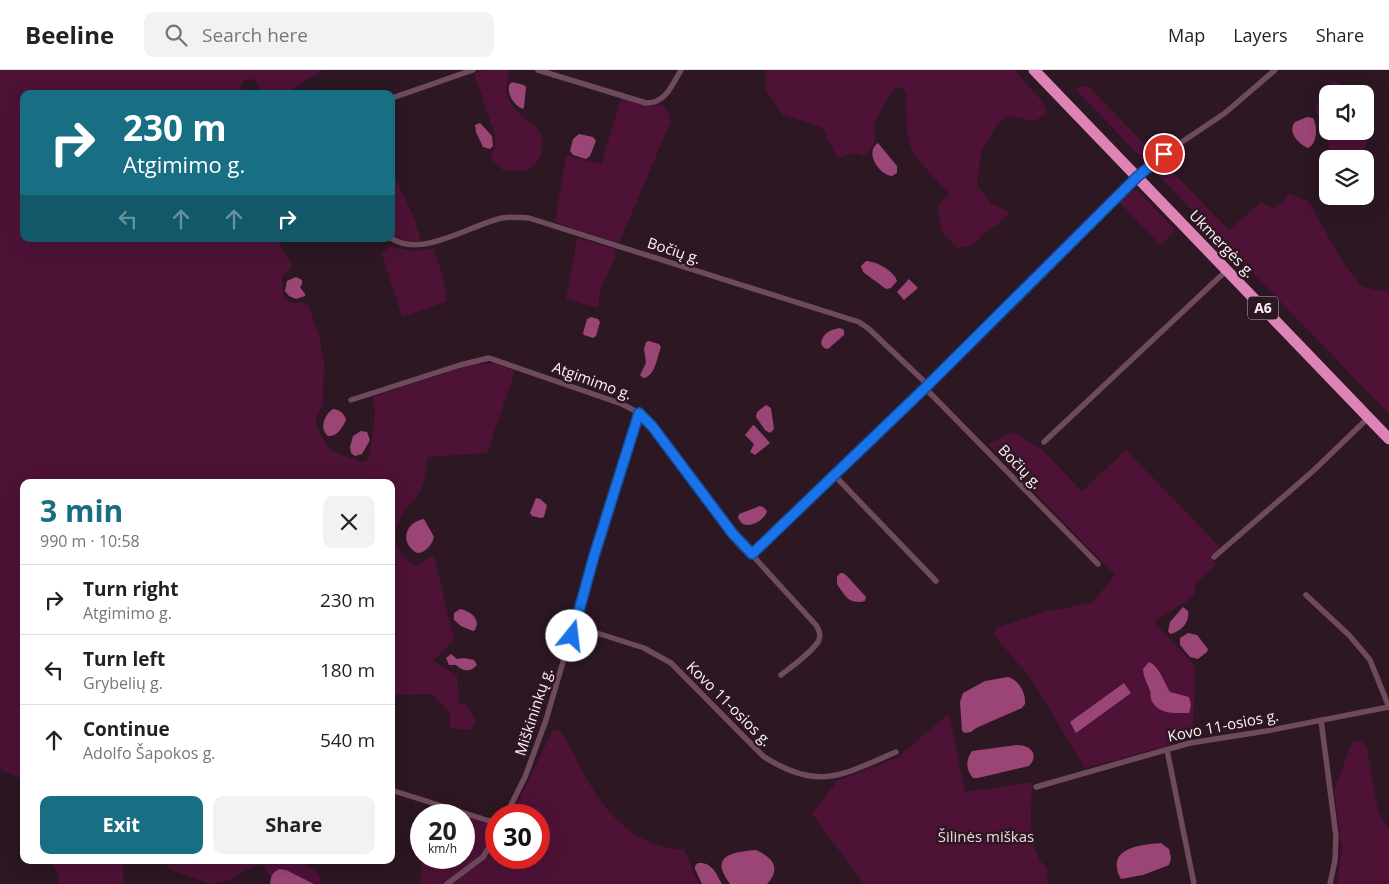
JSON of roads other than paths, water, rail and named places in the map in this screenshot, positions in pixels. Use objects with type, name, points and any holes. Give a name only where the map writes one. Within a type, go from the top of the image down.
[{"type":"highway","name":"Ukmergės g.","points":[[1034,70],[1389,438]]},
{"type":"street","points":[[395,97],[473,70]]},
{"type":"street","points":[[538,70],[646,103],[653,103],[664,98],[681,70]]},
{"type":"street","points":[[752,554],[927,386],[1137,177],[1164,154],[1225,113],[1275,70]]},
{"type":"street","name":"Bočių g.","points":[[395,240],[404,245],[419,245],[503,218],[529,218],[858,322],[869,329],[927,386],[1098,564]]},
{"type":"street","points":[[1044,442],[1227,270]]},
{"type":"street","name":"Atgimimo g.","points":[[351,400],[460,365],[489,358],[622,404],[639,413],[652,426],[733,534],[820,631],[820,638],[816,645],[781,675]]},
{"type":"street","name":"Miškininkų g.","points":[[511,804],[535,753],[639,413]]},
{"type":"street","points":[[1214,557],[1313,471],[1369,418]]},
{"type":"street","points":[[835,476],[936,582]]},
{"type":"street","points":[[1306,595],[1349,635],[1370,660],[1389,707]]},
{"type":"street","name":"Kovo 11-osios g.","points":[[575,626],[644,648],[671,664],[763,756],[794,772],[811,777],[839,776],[896,752]]},
{"type":"street","name":"Kovo 11-osios g.","points":[[1036,787],[1190,743],[1389,707]]},
{"type":"street","points":[[1321,720],[1336,836],[1335,860],[1330,884]]},
{"type":"street","points":[[1167,750],[1194,884]]},
{"type":"street","points":[[395,791],[485,820]]},
{"type":"street","points":[[447,884],[482,857],[485,852]]},
{"type":"park label","name":"Šilinės miškas","points":[[986,837]]}]
